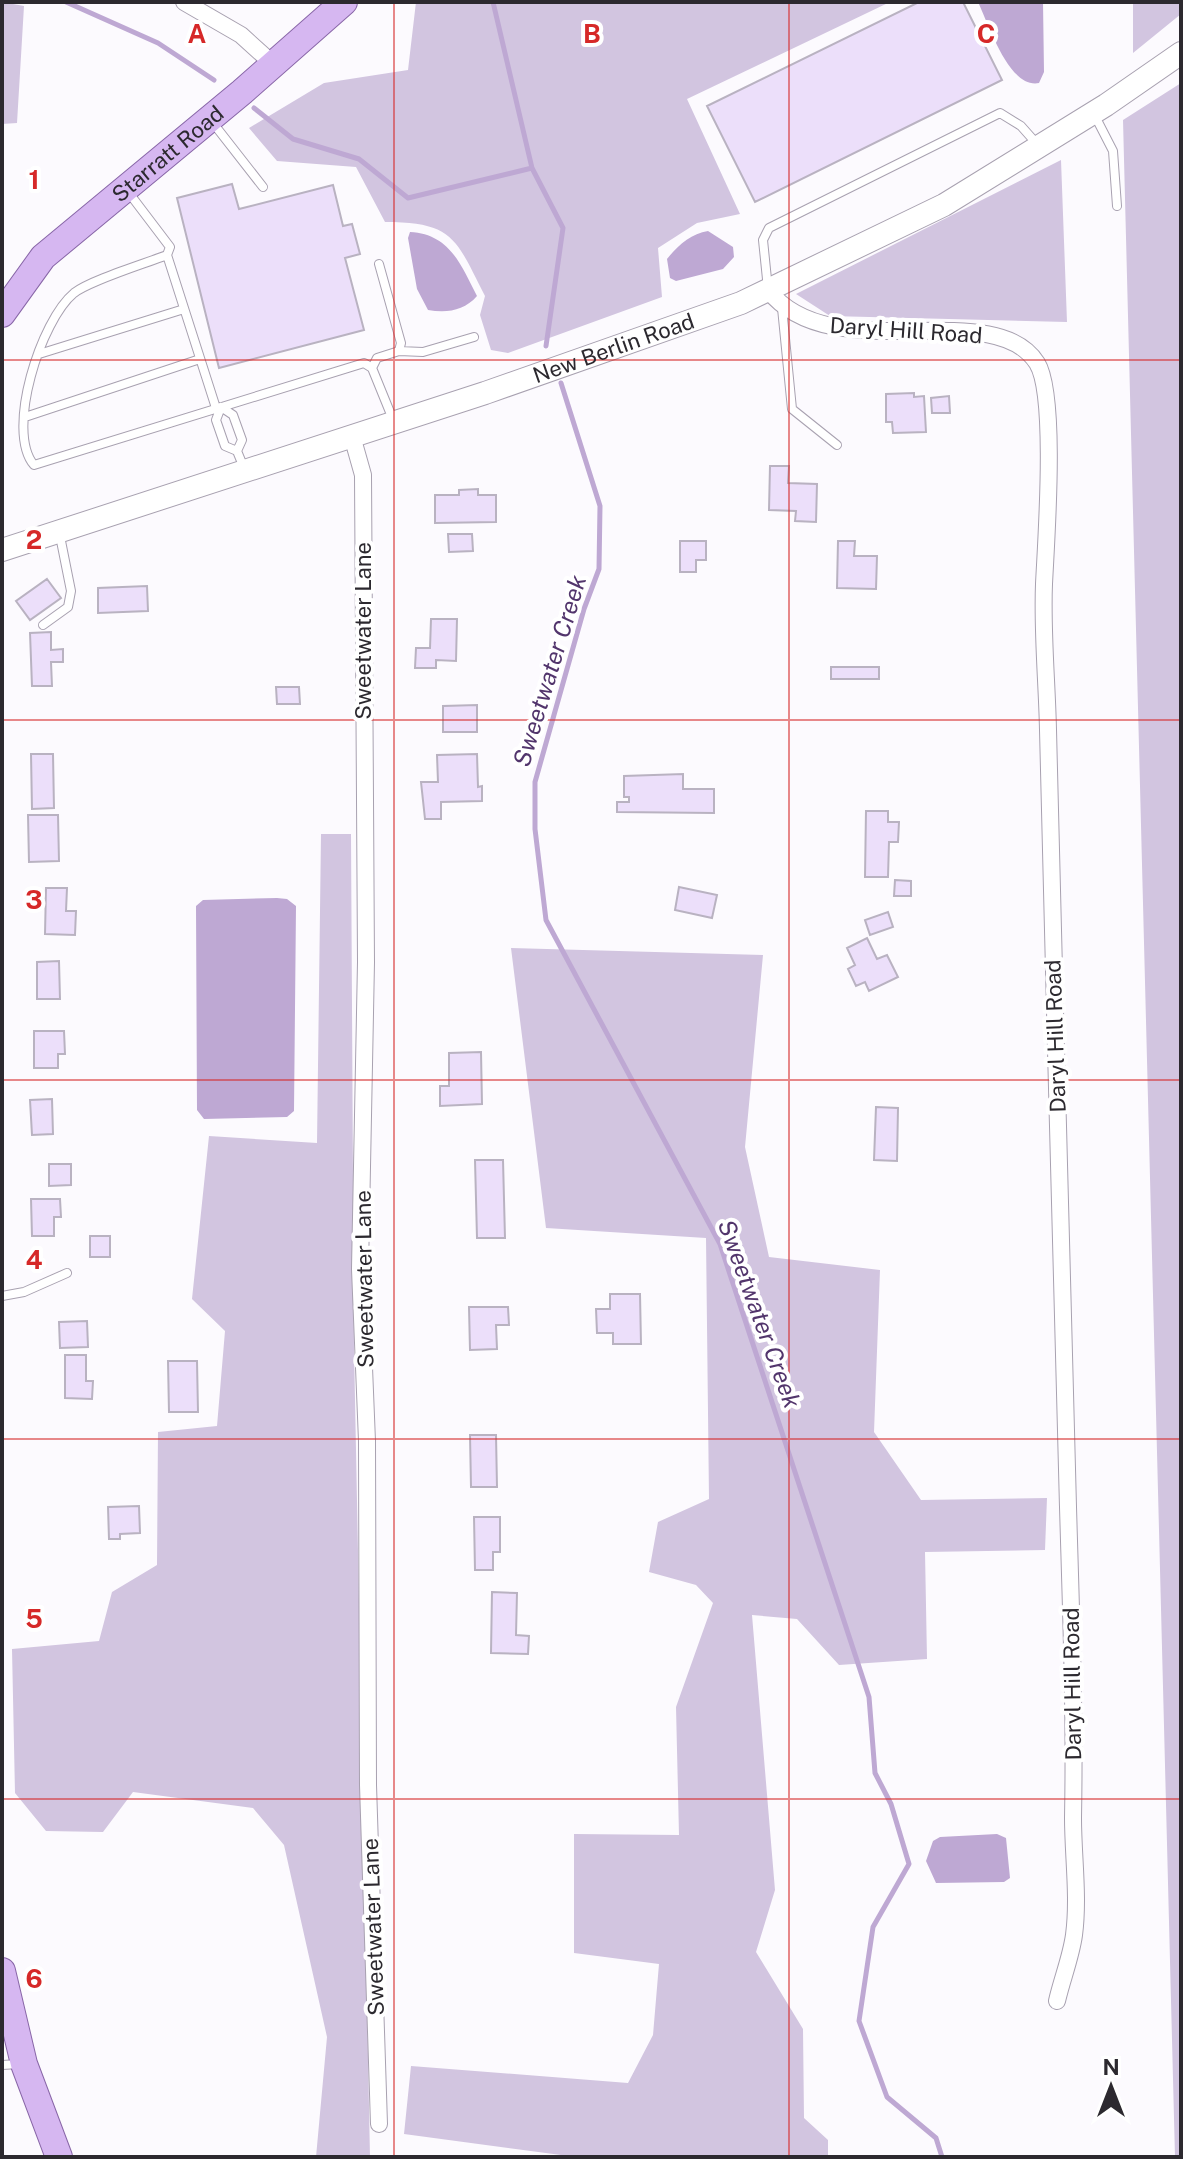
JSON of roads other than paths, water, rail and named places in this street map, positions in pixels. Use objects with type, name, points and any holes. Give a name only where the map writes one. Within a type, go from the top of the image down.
[{"type":"main road","name":"Starratt Road","points":[[7,300],[43,257],[210,119],[344,2]]},
{"type":"main road","points":[[2,1971],[13,2064],[59,2157]]},
{"type":"street","points":[[184,2],[241,35],[273,64]]},
{"type":"street","name":"New Berlin Road","points":[[2,550],[241,460],[352,436],[775,299],[944,205],[1093,113],[1181,53]]},
{"type":"street","name":"Daryl Hill Road","points":[[775,299],[802,320],[834,327],[965,332],[1002,337],[1025,349],[1040,366],[1045,398],[1049,529],[1044,586],[1050,865],[1075,1699],[1074,1935],[1057,2001]]},
{"type":"street","name":"Sweetwater Lane","points":[[352,436],[363,475],[362,809],[366,962],[360,1269],[367,1441],[368,1785],[379,2124]]},
{"type":"lane","points":[[837,445],[792,409],[763,240],[769,228],[1000,113],[1021,126],[1039,147]]},
{"type":"lane","points":[[1093,113],[1113,151],[1117,206]]},
{"type":"lane","points":[[210,119],[263,187]]},
{"type":"lane","points":[[126,189],[170,247],[167,255],[218,408],[216,420],[225,446],[241,460]]},
{"type":"lane","points":[[167,255],[75,293],[51,322],[28,387],[25,455],[34,465],[364,363],[372,368],[394,422]]},
{"type":"lane","points":[[379,264],[401,343],[399,351]]},
{"type":"lane","points":[[39,354],[184,309]]},
{"type":"lane","points":[[372,368],[377,358],[399,351],[423,352],[474,337]]},
{"type":"lane","points":[[25,417],[200,359]]},
{"type":"lane","points":[[218,408],[233,415],[242,440],[241,460]]},
{"type":"lane","points":[[43,625],[68,607],[71,591],[59,530]]},
{"type":"lane","points":[[2,1296],[24,1292],[67,1273]]},
{"type":"waterway","name":"Sweetwater Creek","points":[[66,2],[158,43],[214,80]]},
{"type":"waterway","points":[[493,2],[532,168]]},
{"type":"waterway","name":"Sweetwater Creek","points":[[254,108],[293,139],[359,159],[408,198],[532,168],[563,228],[546,346]]},
{"type":"waterway","name":"Sweetwater Creek","points":[[561,383],[600,506],[599,569],[584,609],[535,782],[535,829],[546,920],[720,1244],[869,1697],[875,1773],[891,1804],[909,1864],[873,1927],[859,2021],[887,2097],[936,2138],[942,2157]]}]
